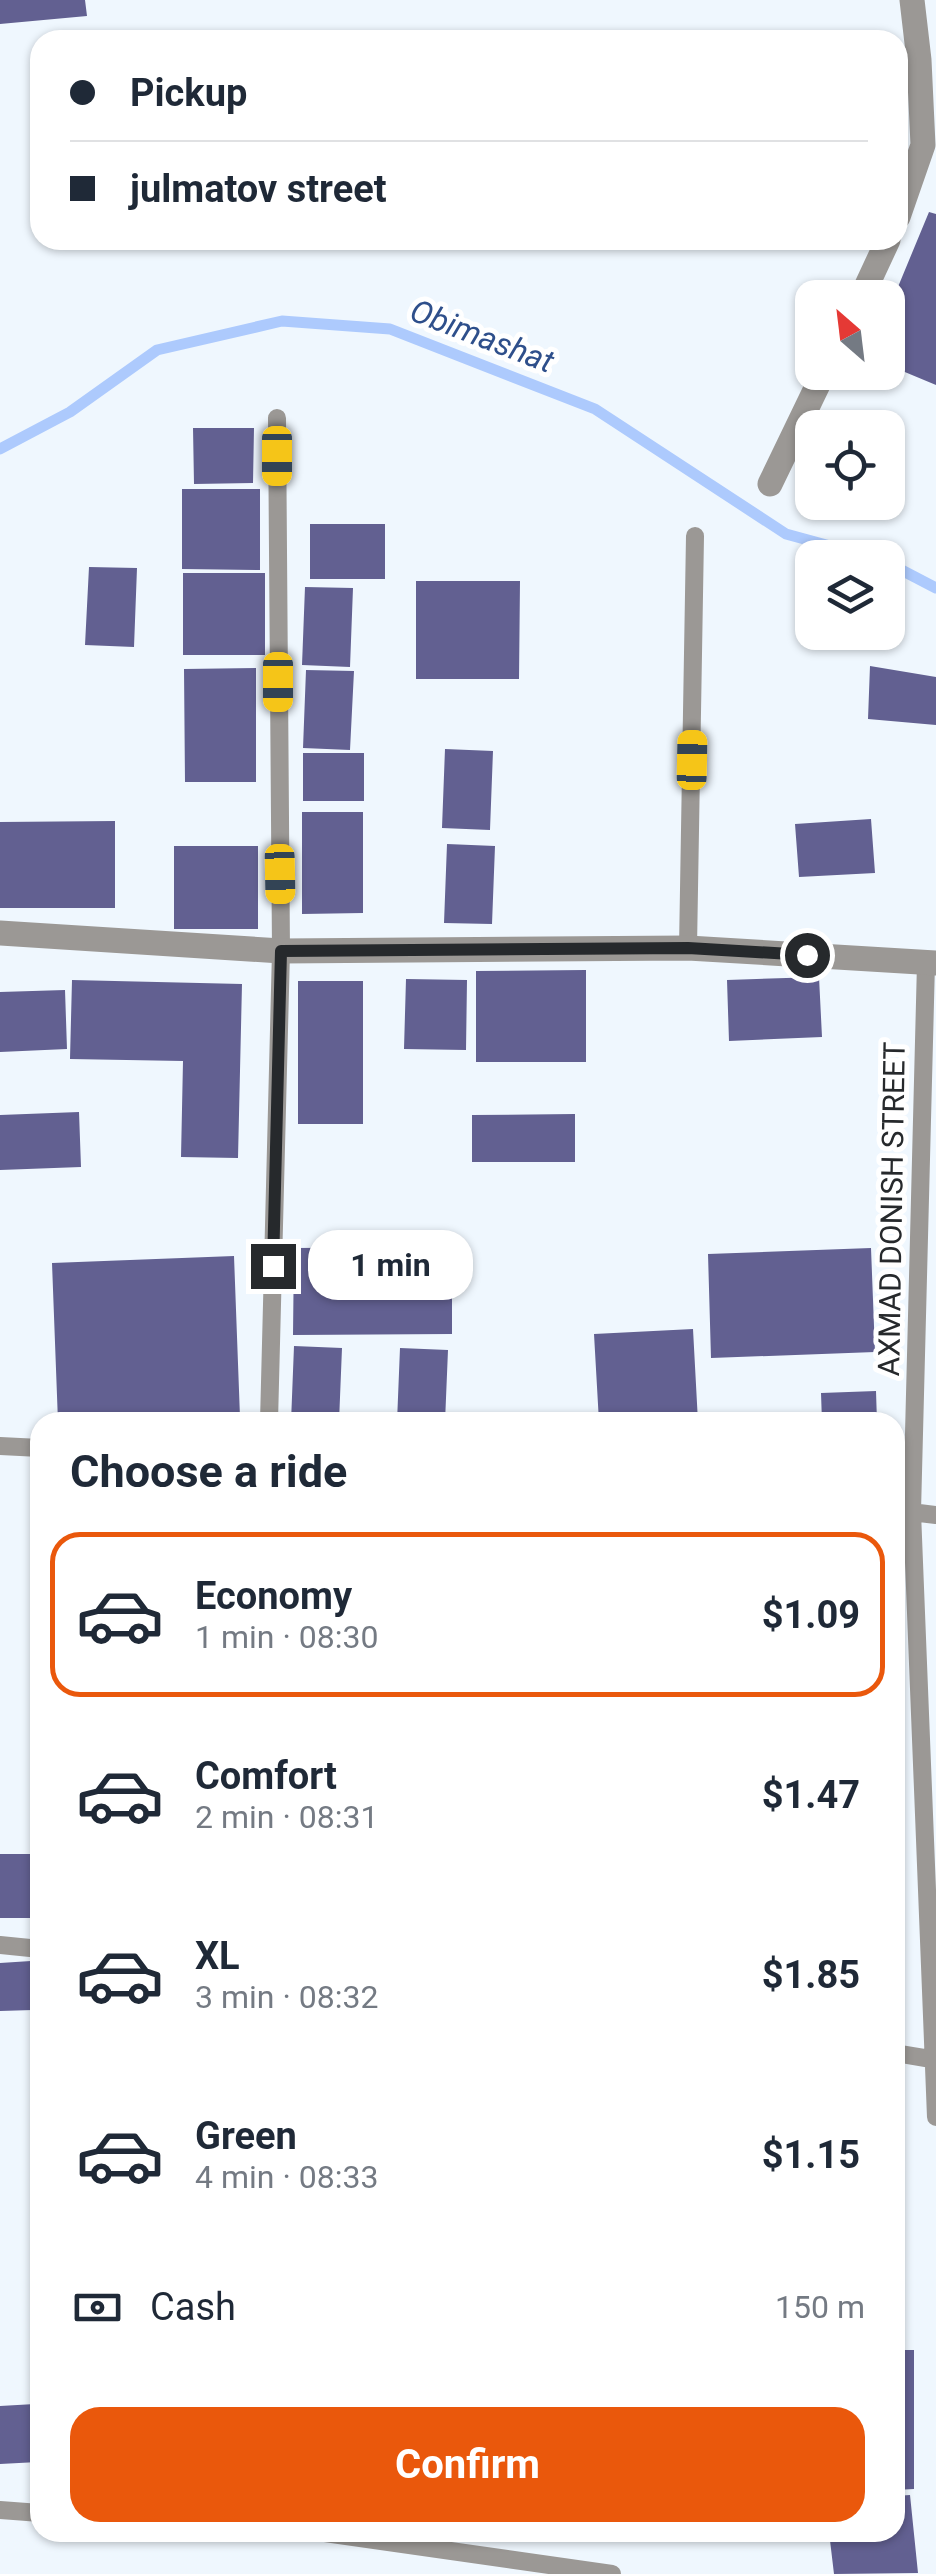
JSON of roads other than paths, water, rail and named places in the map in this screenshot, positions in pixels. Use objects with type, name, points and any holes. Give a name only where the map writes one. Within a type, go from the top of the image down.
[{"type":"street","points":[[908,188],[923,145],[912,0]]},
{"type":"street","points":[[869,280],[883,250]]},
{"type":"street","points":[[770,484],[815,390]]},
{"type":"street","points":[[0,933],[281,951],[688,948],[931,963]]},
{"type":"lane","points":[[269,1412],[281,951],[277,418]]},
{"type":"lane","points":[[688,948],[695,536]]},
{"type":"lane","name":"AXMAD DONISH STREET","points":[[905,1491],[931,963]]},
{"type":"lane","points":[[0,1446],[30,1448]]},
{"type":"lane","points":[[905,1511],[936,1515]]},
{"type":"lane","name":"AXMAD DONISH STREET","points":[[905,1529],[936,2117]]},
{"type":"lane","points":[[0,1945],[30,1948]]},
{"type":"lane","points":[[905,2055],[934,2060]]},
{"type":"lane","points":[[0,2510],[30,2512]]},
{"type":"lane","points":[[388,2542],[612,2574]]},
{"type":"waterway","name":"Obimashat","points":[[0,449],[70,412],[157,350],[282,321],[390,329],[595,409],[786,534],[808,540]]},
{"type":"waterway","name":"Obimashat","points":[[905,572],[936,588]]}]
